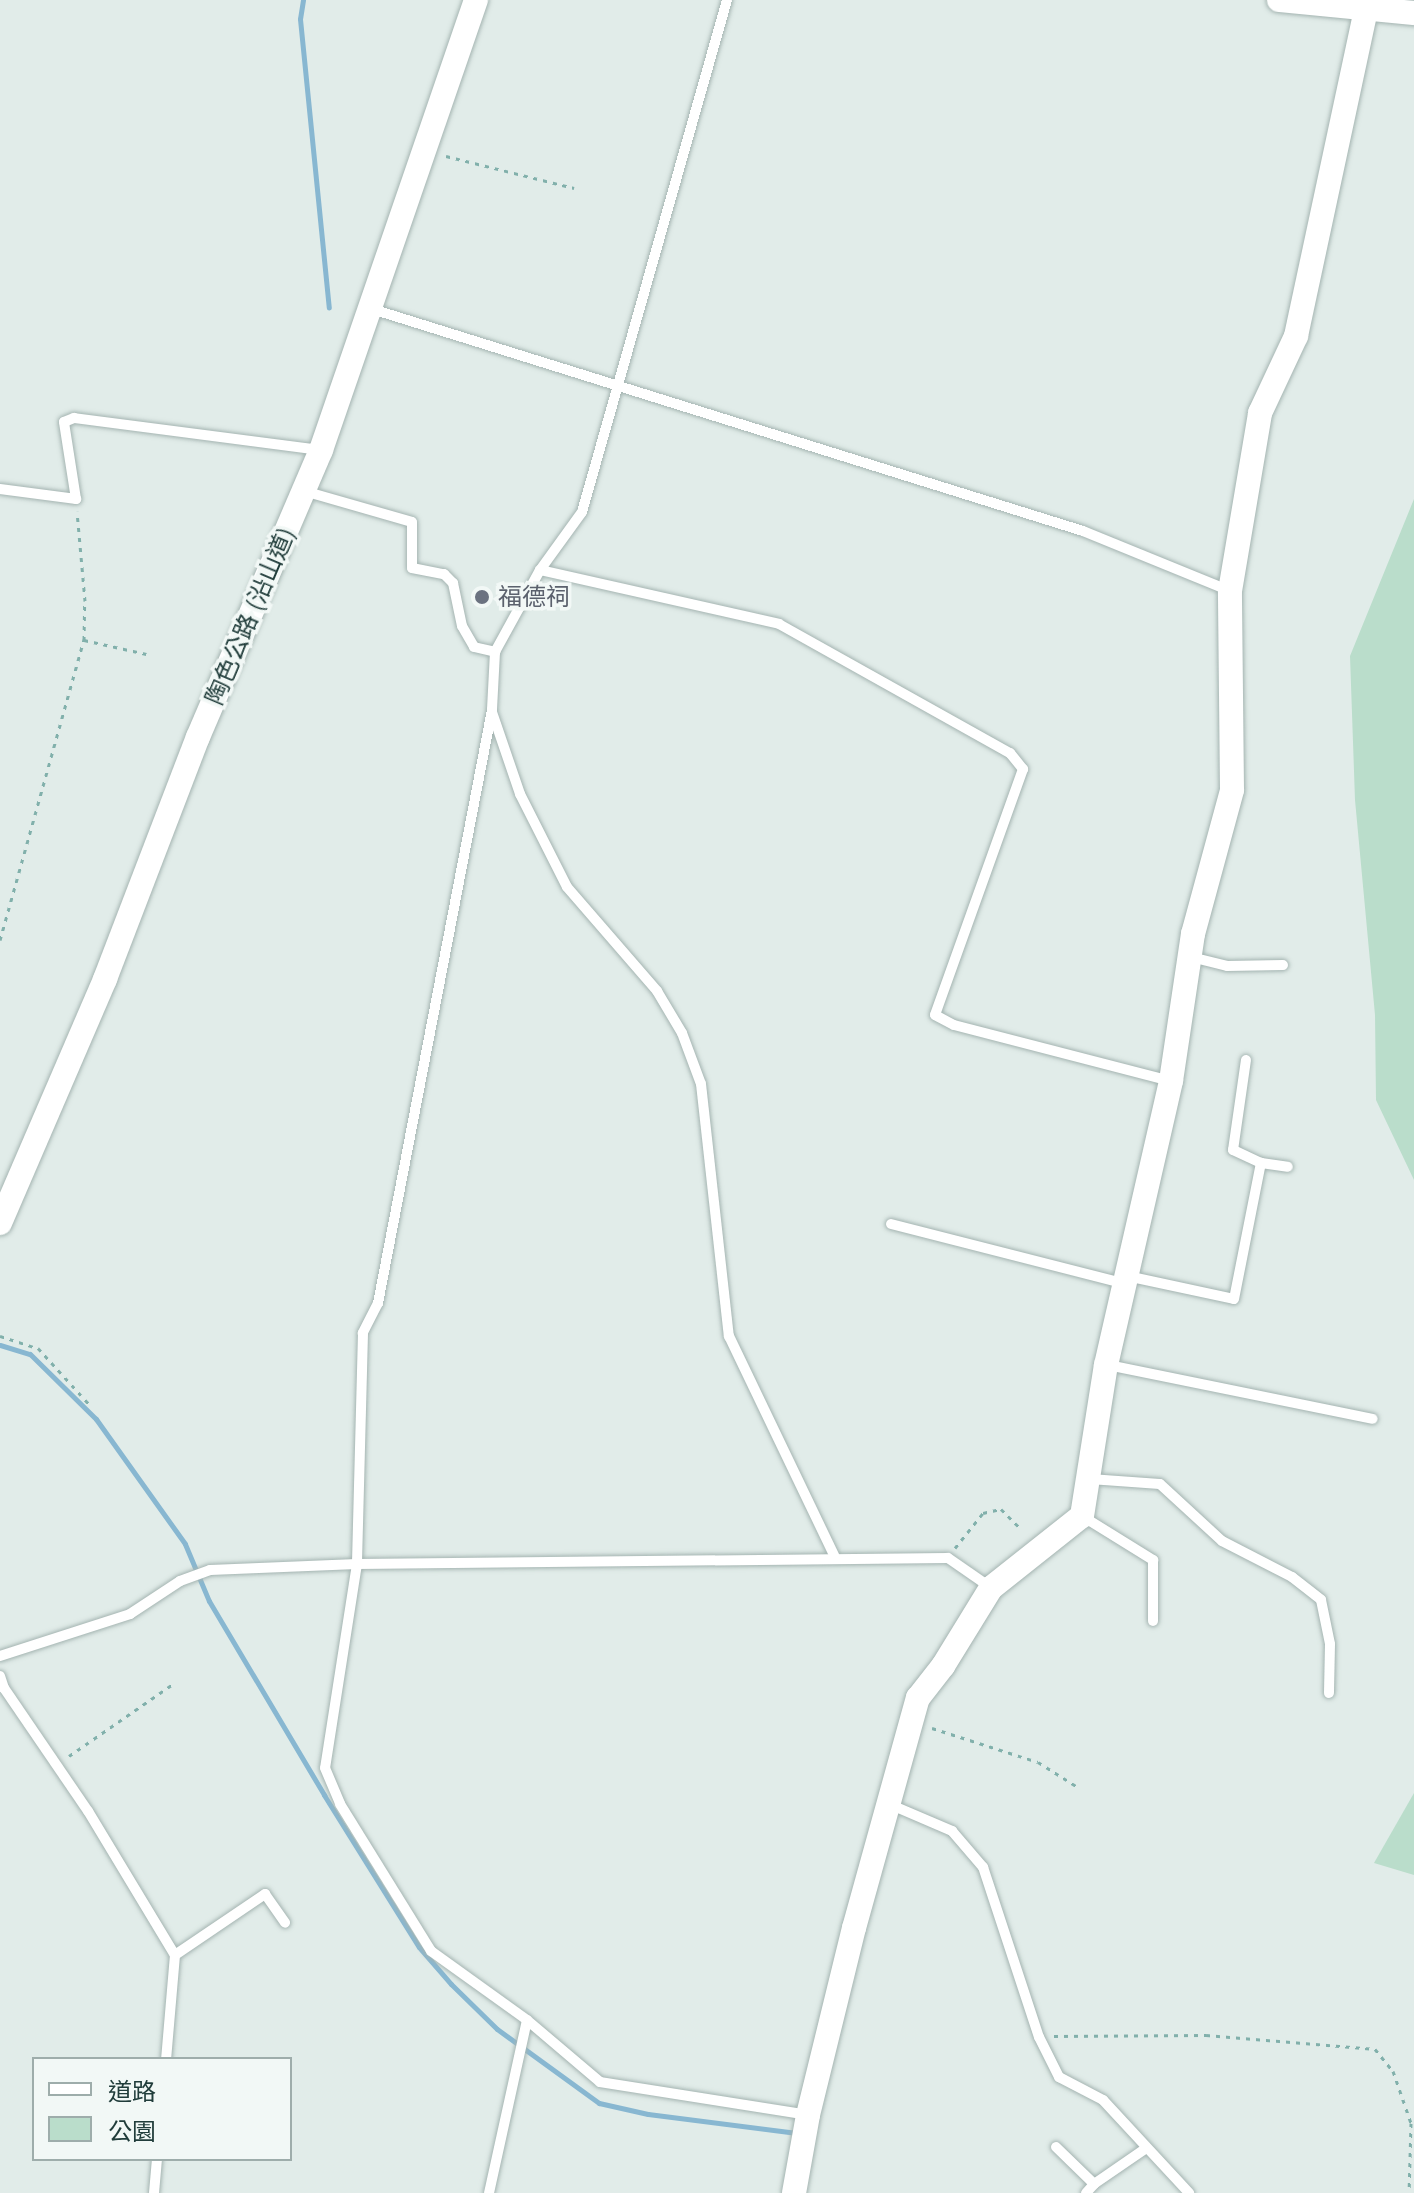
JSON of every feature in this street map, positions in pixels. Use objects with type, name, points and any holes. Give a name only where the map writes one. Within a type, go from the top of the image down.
[{"type":"street","name":"陶色公路 (沿山道)","points":[[0,1223],[105,979],[198,737],[321,450],[476,0]]},
{"type":"street","points":[[1279,0],[1377,5],[1414,13]]},
{"type":"street","points":[[794,2193],[808,2115],[918,1698],[943,1666],[991,1588],[1082,1516],[1106,1365],[1171,1081],[1193,934],[1232,790],[1230,591],[1260,413],[1296,336],[1340,115],[1377,5]]},
{"type":"lane","points":[[727,0],[582,512],[540,570],[495,652],[492,710],[378,1303],[363,1333],[357,1564],[325,1768],[340,1804],[431,1951],[527,2020],[600,2082],[808,2115]]},
{"type":"lane","points":[[372,309],[1083,531],[1230,591]]},
{"type":"lane","points":[[0,489],[76,499],[64,422],[74,418],[321,450]]},
{"type":"lane","points":[[304,491],[412,522],[412,568],[444,574],[453,583],[462,626],[474,647],[495,652]]},
{"type":"lane","points":[[540,570],[779,624],[1010,753],[1023,769],[935,1015],[954,1025],[1171,1081]]},
{"type":"lane","points":[[492,710],[520,794],[567,887],[657,991],[682,1033],[701,1084],[729,1336],[835,1557]]},
{"type":"lane","points":[[1191,957],[1227,966],[1283,965]]},
{"type":"lane","points":[[1246,1060],[1233,1150],[1261,1163],[1288,1167]]},
{"type":"lane","points":[[891,1224],[1124,1279],[1234,1299],[1261,1163]]},
{"type":"lane","points":[[1106,1365],[1373,1419]]},
{"type":"lane","points":[[1088,1479],[1160,1484],[1222,1541],[1292,1577],[1321,1600],[1330,1644],[1329,1693]]},
{"type":"lane","points":[[1082,1516],[1153,1560],[1153,1621]]},
{"type":"lane","points":[[0,1656],[130,1614],[180,1581],[210,1570],[357,1564],[948,1558],[991,1588]]},
{"type":"lane","points":[[0,1676],[4,1688],[175,1955],[166,2057]]},
{"type":"lane","points":[[889,1804],[952,1831],[983,1867],[1039,2037],[1059,2077],[1103,2100],[1145,2149],[1189,2193]]},
{"type":"lane","points":[[175,1955],[265,1894],[285,1923]]},
{"type":"lane","points":[[489,2193],[527,2020]]},
{"type":"lane","points":[[1056,2147],[1094,2184]]},
{"type":"lane","points":[[1086,2193],[1094,2184],[1145,2149]]},
{"type":"lane","points":[[154,2193],[157,2161]]},
{"type":"path","points":[[426,150],[574,188]]},
{"type":"path","points":[[0,940],[84,640],[85,601],[76,499]]},
{"type":"path","points":[[84,640],[146,654]]},
{"type":"path","points":[[0,1336],[38,1348],[89,1404]]},
{"type":"path","points":[[948,1558],[983,1513],[1001,1509],[1020,1528]]},
{"type":"path","points":[[56,1765],[173,1684]]},
{"type":"path","points":[[911,1722],[1038,1762],[1076,1786]]},
{"type":"path","points":[[1039,2037],[1206,2035],[1375,2049],[1393,2071],[1411,2123],[1409,2193]]},
{"type":"green space","points":[[1414,499],[1414,1180],[1376,1100],[1375,1015],[1355,800],[1350,656]]},
{"type":"green space","points":[[1414,1793],[1414,1875],[1374,1863]]},
{"type":"waterway","points":[[303,0],[300,19],[329,308]]},
{"type":"waterway","points":[[0,1345],[30,1354],[96,1419],[185,1544],[209,1601],[324,1795],[419,1947],[451,1984],[497,2029],[599,2103],[648,2114],[797,2133]]},
{"type":"place","name":"福德祠","points":[[482,597]]}]
